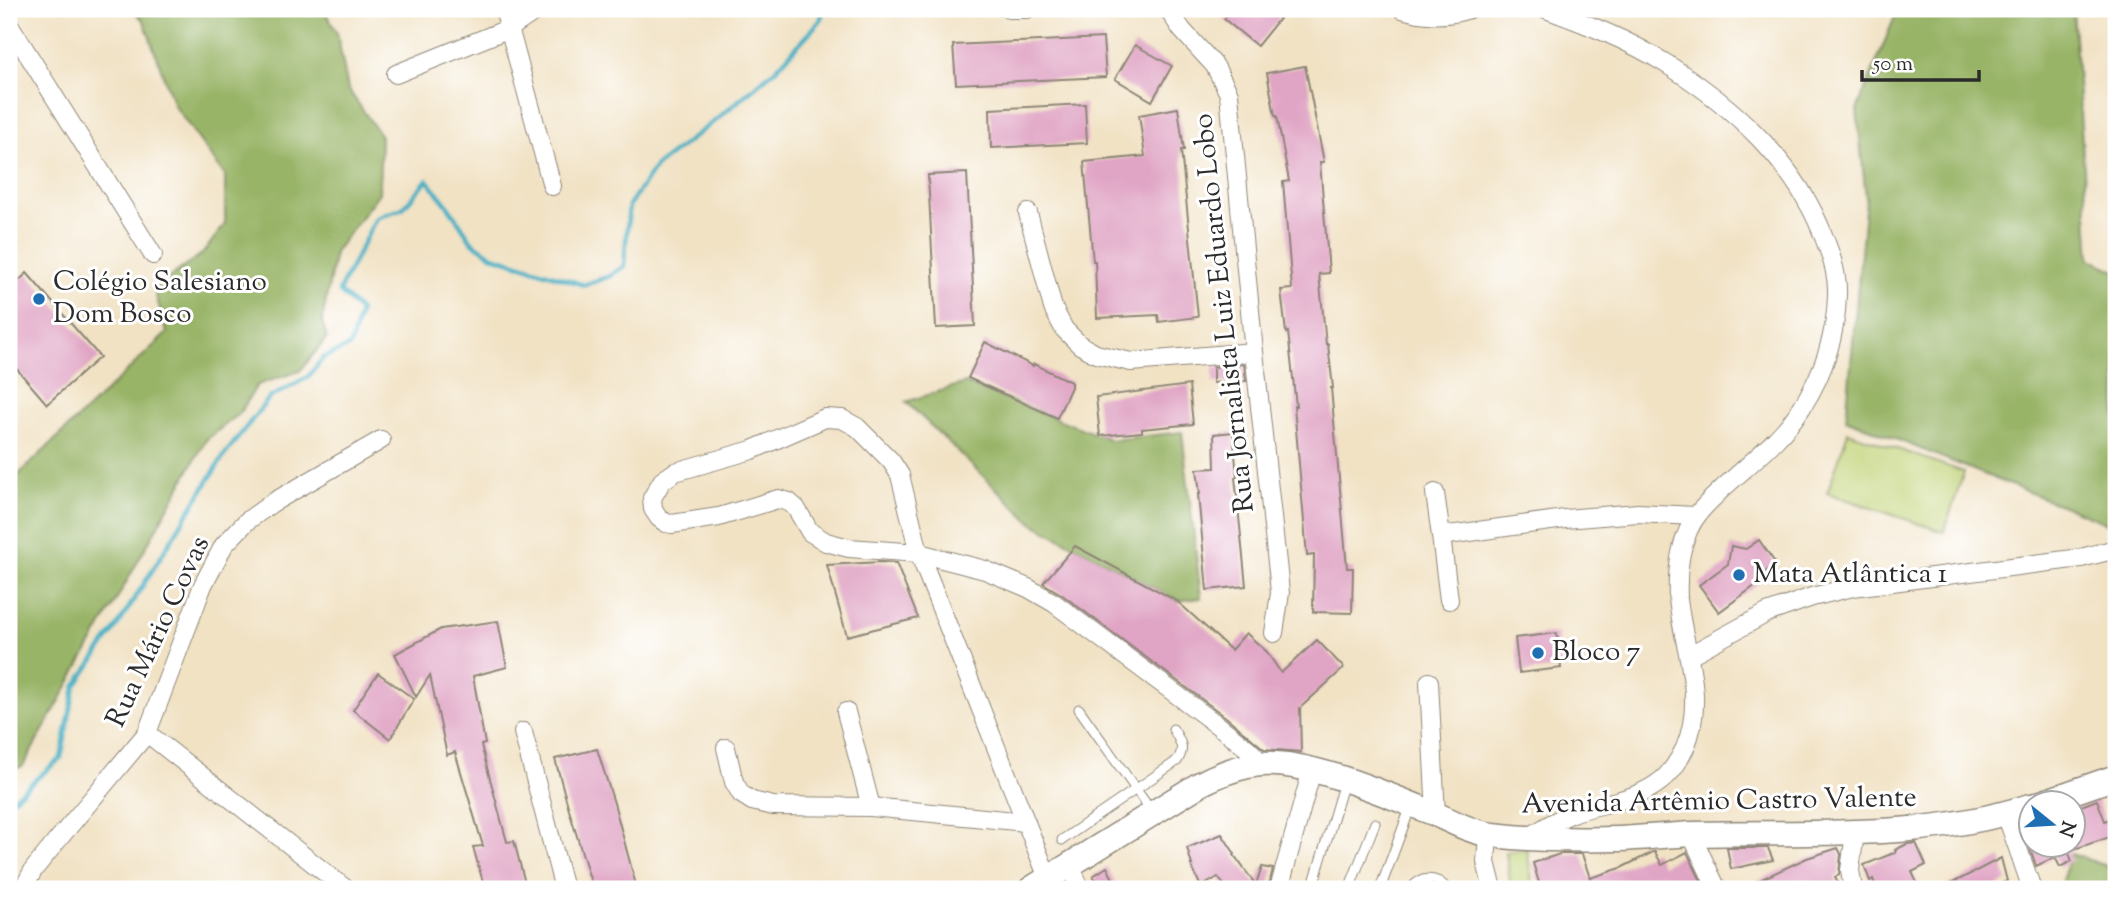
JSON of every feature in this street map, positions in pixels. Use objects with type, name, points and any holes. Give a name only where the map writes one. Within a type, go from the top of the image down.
[{"type":"main road","name":"Avenida Artêmio Castro Valente","points":[[1040,884],[1214,777],[1262,764],[1289,765],[1312,770],[1488,834],[1527,838],[1621,839],[1691,834],[1855,832],[1966,823],[2016,811]]},
{"type":"main road","points":[[2077,790],[2116,777]]},
{"type":"street","points":[[504,9],[552,186]]},
{"type":"street","points":[[396,74],[510,28],[538,9]]},
{"type":"street","points":[[1008,9],[1027,9]]},
{"type":"street","name":"Rua Jornalista Luiz Eduardo Lobo","points":[[1168,9],[1182,30],[1215,66],[1229,94],[1280,593],[1274,632]]},
{"type":"street","points":[[1402,9],[1441,16],[1469,9]]},
{"type":"street","points":[[1527,838],[1578,811],[1617,802],[1647,789],[1673,769],[1689,738],[1694,719],[1695,698],[1690,655],[1678,597],[1678,570],[1685,537],[1694,516],[1779,435],[1801,409],[1828,354],[1837,293],[1832,257],[1819,224],[1802,191],[1773,152],[1700,87],[1664,62],[1627,42],[1546,9]]},
{"type":"street","points":[[9,24],[153,255]]},
{"type":"street","points":[[1028,213],[1053,308],[1064,329],[1080,345],[1096,354],[1131,362],[1254,352]]},
{"type":"street","points":[[1040,884],[1026,822],[919,553],[900,475],[891,461],[857,427],[842,419],[825,418],[752,450],[676,472],[662,481],[652,498],[653,509],[659,518],[672,524],[719,517],[778,499],[789,502],[796,508],[810,532],[826,542],[849,548],[919,553],[1028,587],[1054,603],[1220,727],[1262,764]]},
{"type":"street","name":"Rua Mário Covas","points":[[23,889],[49,850],[147,733],[203,585],[224,545],[247,521],[272,503],[381,440]]},
{"type":"street","points":[[1435,493],[1449,600]]},
{"type":"street","points":[[1441,536],[1565,519],[1638,513],[1694,516]]},
{"type":"street","points":[[1690,655],[1767,613],[1812,597],[1853,587],[2081,558],[2116,549]]},
{"type":"street","points":[[1429,682],[1436,815]]},
{"type":"street","points":[[846,712],[871,807]]},
{"type":"street","points":[[523,732],[564,889]]},
{"type":"street","points":[[147,733],[346,889]]},
{"type":"street","points":[[726,748],[734,782],[741,794],[752,801],[773,806],[871,807],[1026,822]]},
{"type":"street","points":[[1279,889],[1312,770]]},
{"type":"street","points":[[2006,814],[2032,889]]},
{"type":"street","points":[[1853,889],[1850,870],[1855,832]]},
{"type":"street","points":[[1488,834],[1486,862],[1493,889]]},
{"type":"street","points":[[1691,834],[1717,889]]},
{"type":"street","points":[[1070,864],[1080,889]]},
{"type":"lane","points":[[1079,709],[1153,814]]},
{"type":"lane","points":[[1062,840],[1177,761],[1181,755],[1182,744],[1172,729]]},
{"type":"lane","points":[[1312,889],[1344,780]]},
{"type":"lane","points":[[1380,889],[1411,805]]},
{"type":"lane","points":[[1349,889],[1375,824]]},
{"type":"lane","points":[[1411,889],[1416,882],[1425,878],[1443,884],[1447,889]]},
{"type":"green space","points":[[132,9],[324,9],[337,33],[348,89],[381,136],[379,193],[335,252],[322,322],[327,338],[300,371],[257,385],[240,413],[206,440],[23,766],[9,771],[9,484],[167,333],[154,289],[203,253],[225,224],[225,176],[174,105],[144,21]]},
{"type":"green space","points":[[1898,9],[2073,9],[2090,259],[2116,271],[2116,527],[1846,419],[1866,198],[1857,110]]},
{"type":"green space","points":[[965,383],[1111,440],[1182,432],[1201,598],[1177,601],[1032,523],[906,402]]},
{"type":"green space","points":[[1848,432],[1964,472],[1944,532],[1827,493]]},
{"type":"green space","points":[[1527,849],[1533,889],[1511,889],[1506,852]]},
{"type":"green space","points":[[2086,859],[2116,869],[2116,889],[2095,889],[2088,883],[2080,889],[2071,886],[2068,889],[2059,889],[2069,860]]},
{"type":"building","points":[[1232,9],[1273,9],[1282,15],[1257,46],[1224,19]]},
{"type":"building","points":[[1103,38],[1106,77],[956,84],[953,45]]},
{"type":"building","points":[[1135,45],[1172,66],[1152,101],[1115,79]]},
{"type":"building","points":[[1305,66],[1324,162],[1320,162],[1329,273],[1319,274],[1333,388],[1347,568],[1353,568],[1352,613],[1313,612],[1314,555],[1307,556],[1296,406],[1281,290],[1292,289],[1283,182],[1289,181],[1267,73]]},
{"type":"building","points":[[1085,104],[1087,143],[991,148],[990,109]]},
{"type":"building","points":[[1178,108],[1198,317],[1159,322],[1158,315],[1097,318],[1095,261],[1084,162],[1145,156],[1139,115]]},
{"type":"building","points":[[967,173],[975,326],[936,328],[928,175]]},
{"type":"building","points":[[27,273],[100,357],[47,404],[9,360],[9,290]]},
{"type":"building","points":[[985,342],[1071,382],[1057,418],[968,378]]},
{"type":"building","points":[[1244,364],[1246,381],[1213,383],[1213,367]]},
{"type":"building","points":[[1189,385],[1193,424],[1100,436],[1096,397]]},
{"type":"building","points":[[1233,432],[1246,586],[1207,590],[1197,469],[1215,468],[1214,434]]},
{"type":"building","name":"Mata Atlântica 1","points":[[1759,540],[1776,564],[1764,573],[1767,577],[1719,612],[1699,585],[1728,564],[1731,546],[1746,549]]},
{"type":"building","points":[[1075,546],[1177,601],[1231,650],[1246,633],[1267,652],[1281,673],[1317,640],[1344,668],[1300,708],[1301,752],[1264,749],[1227,718],[1043,583]]},
{"type":"building","points":[[896,563],[918,618],[847,636],[827,565]]},
{"type":"building","points":[[498,621],[507,667],[473,676],[485,744],[481,745],[507,842],[514,841],[526,887],[517,889],[485,889],[473,847],[483,846],[455,752],[447,755],[430,675],[416,697],[395,654],[441,629]]},
{"type":"building","name":"Bloco 7","points":[[1557,633],[1561,668],[1519,673],[1515,638]]},
{"type":"building","points":[[378,673],[414,699],[390,739],[353,710]]},
{"type":"building","points":[[597,749],[637,889],[593,889],[569,810],[555,759]]},
{"type":"building","points":[[2097,800],[2105,821],[2116,816],[2116,835],[2086,845],[2086,804]]},
{"type":"building","points":[[1222,834],[1256,885],[1262,867],[1273,869],[1268,889],[1227,889],[1218,877],[1201,887],[1187,848]]},
{"type":"building","points":[[1916,843],[1926,865],[1912,872],[1920,889],[1877,889],[1873,879],[1870,881],[1864,865],[1896,852],[1895,850],[1907,844]]},
{"type":"building","points":[[1727,848],[1768,848],[1773,860],[1731,869]]},
{"type":"building","points":[[1838,848],[1841,854],[1839,875],[1835,877],[1840,889],[1740,889],[1807,858]]},
{"type":"building","points":[[1653,852],[1662,865],[1687,852],[1705,889],[1541,889],[1533,863],[1560,854],[1582,854],[1590,878],[1621,868]]},
{"type":"building","points":[[2001,858],[2007,881],[1990,889],[1941,889]]},
{"type":"building","points":[[2034,860],[2049,860],[2036,866]]},
{"type":"building","points":[[2056,860],[2072,860],[2072,861],[2060,867]]},
{"type":"building","points":[[1107,867],[1116,885],[1108,889],[1091,889],[1090,884],[1096,880],[1093,876]]},
{"type":"waterway","points":[[9,802],[61,758],[75,687],[120,622],[223,457],[269,398],[308,377],[323,358],[350,346],[360,311],[339,291],[376,218],[403,208],[427,180],[472,242],[493,256],[584,285],[610,276],[624,266],[629,205],[656,166],[776,69],[820,21],[824,9]]},
{"type":"place","name":"Colégio Salesiano Dom Bosco","points":[[39,299]]},
{"type":"place","name":"Mata Atlântica 1","points":[[1739,575]]},
{"type":"place","name":"Bloco 7","points":[[1538,653]]}]
